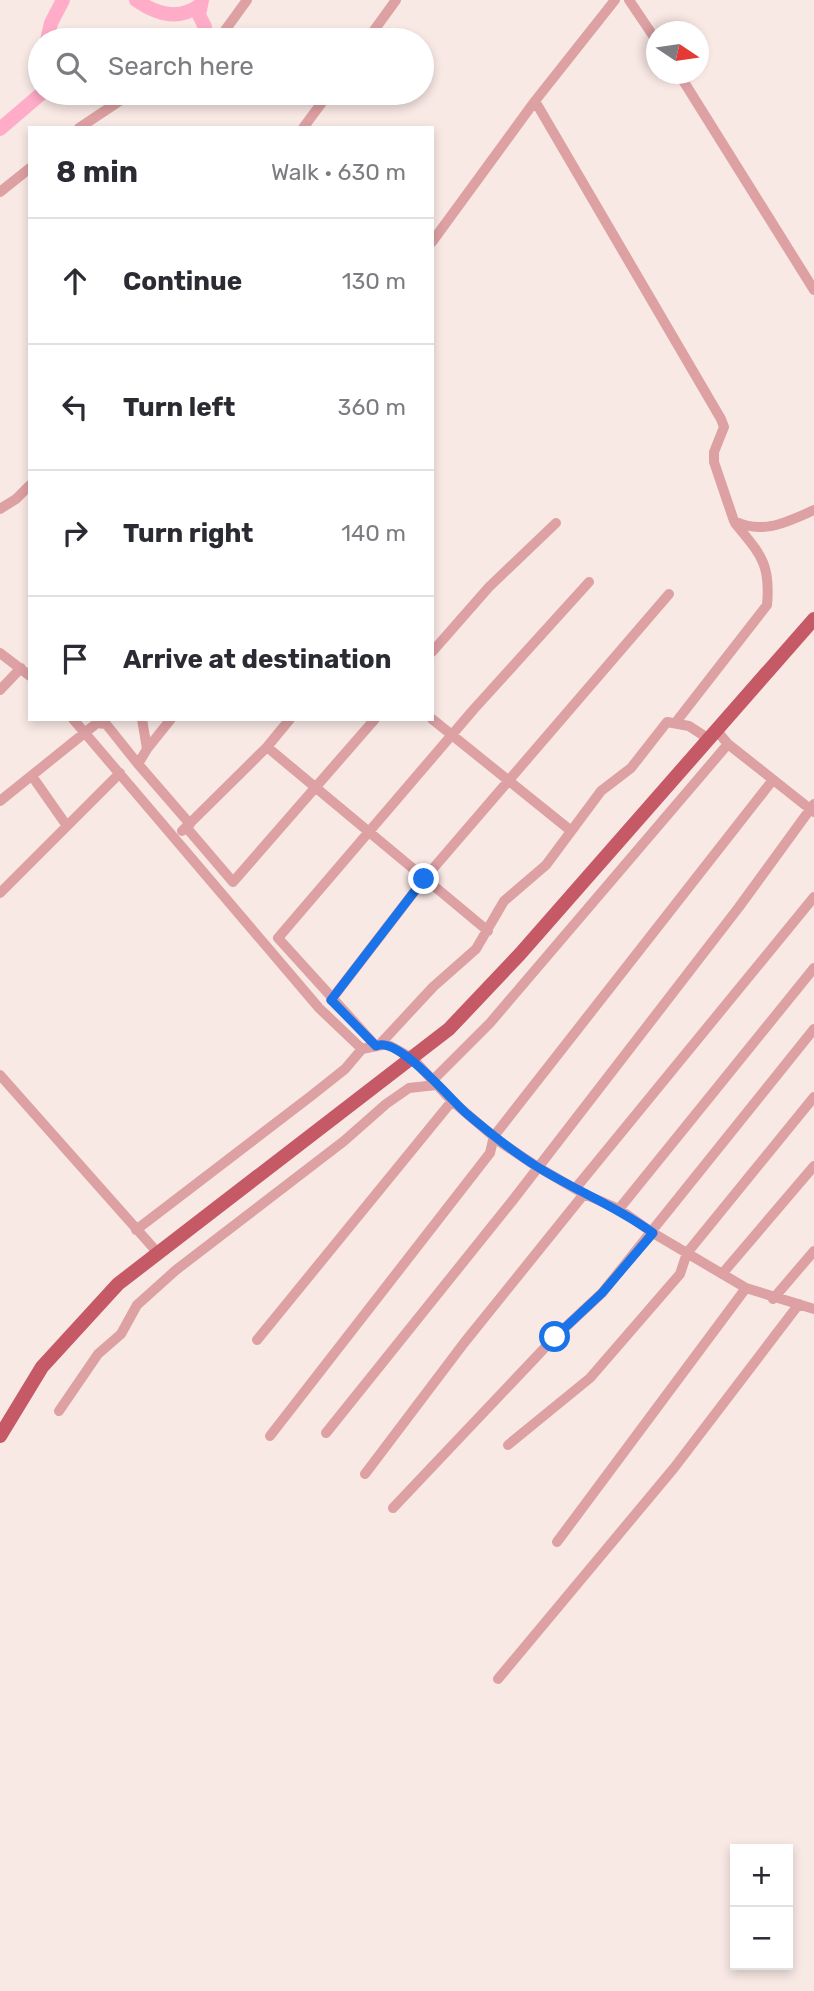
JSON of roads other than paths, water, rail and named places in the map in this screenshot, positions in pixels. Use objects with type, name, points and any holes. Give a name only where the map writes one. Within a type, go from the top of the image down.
[{"type":"main road","points":[[0,1436],[42,1367],[118,1284],[449,1029],[520,954],[814,619]]},
{"type":"street","points":[[227,28],[247,0]]},
{"type":"street","points":[[376,28],[396,0]]},
{"type":"street","points":[[434,239],[535,101],[615,0]]},
{"type":"street","points":[[629,0],[646,25]]},
{"type":"street","points":[[685,84],[814,290]]},
{"type":"street","points":[[535,101],[721,419],[724,427],[713,452],[713,463],[734,520],[764,560],[769,586],[767,605],[676,722]]},
{"type":"street","points":[[82,126],[114,105]]},
{"type":"street","points":[[304,126],[320,105]]},
{"type":"street","points":[[0,192],[28,170]]},
{"type":"street","points":[[0,509],[28,487]]},
{"type":"street","points":[[734,520],[746,527],[775,526],[814,510]]},
{"type":"street","points":[[434,650],[489,587],[556,523]]},
{"type":"street","points":[[589,582],[367,832],[278,938],[331,1000],[378,1045],[411,1059],[452,1101],[536,1166],[619,1209],[653,1233],[746,1288],[773,1299],[814,1309]]},
{"type":"street","points":[[331,1000],[424,879],[669,594]]},
{"type":"street","points":[[0,653],[28,674]]},
{"type":"street","points":[[0,690],[21,668]]},
{"type":"street","points":[[75,721],[319,1008],[362,1049]]},
{"type":"street","points":[[142,721],[147,749]]},
{"type":"street","points":[[138,764],[169,721]]},
{"type":"street","points":[[175,838],[267,747],[288,721]]},
{"type":"street","points":[[0,801],[97,723],[106,724],[233,882],[373,721]]},
{"type":"street","points":[[434,721],[570,830]]},
{"type":"street","points":[[136,1230],[345,1069],[362,1049],[378,1045],[433,987],[476,949],[504,901],[546,865],[601,791],[631,768],[667,722],[676,722],[713,735],[813,809],[326,1433]]},
{"type":"street","points":[[59,1411],[98,1354],[121,1334],[137,1305],[176,1270],[409,1087],[434,1083],[499,1013],[728,744]]},
{"type":"street","points":[[267,747],[488,931]]},
{"type":"street","points":[[0,893],[120,773]]},
{"type":"street","points":[[32,776],[67,826]]},
{"type":"street","points":[[271,1436],[490,1153],[494,1136],[772,781]]},
{"type":"street","points":[[365,1474],[580,1191],[814,897]]},
{"type":"street","points":[[619,1209],[814,968]]},
{"type":"street","points":[[393,1508],[555,1337],[602,1293],[653,1233],[814,1029]]},
{"type":"street","points":[[0,1075],[157,1252]]},
{"type":"street","points":[[508,1445],[590,1378],[680,1274],[687,1253],[814,1097]]},
{"type":"street","points":[[257,1340],[452,1101]]},
{"type":"street","points":[[722,1274],[814,1166]]},
{"type":"street","points":[[773,1299],[814,1251]]},
{"type":"street","points":[[557,1542],[746,1288]]},
{"type":"street","points":[[498,1679],[674,1468],[799,1304]]},
{"type":"waterway","points":[[50,28],[63,0]]},
{"type":"waterway","points":[[136,0],[151,9],[168,14],[184,13],[200,5]]},
{"type":"waterway","points":[[202,0],[199,15],[205,28]]},
{"type":"waterway","points":[[0,129],[28,105]]}]
